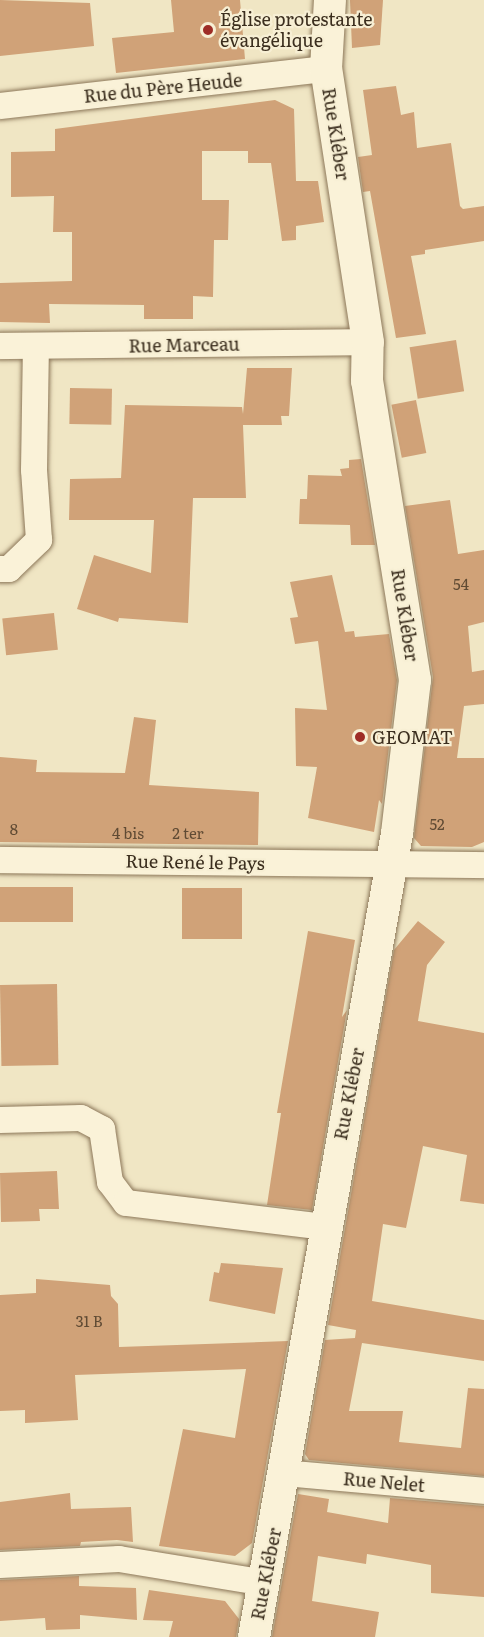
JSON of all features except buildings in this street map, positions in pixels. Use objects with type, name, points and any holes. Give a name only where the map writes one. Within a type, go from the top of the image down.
[{"type":"street","name":"Rue Kléber","points":[[254,1637],[389,864],[415,680],[367,381],[368,342],[326,69],[330,0]]},
{"type":"street","name":"Rue du Père Heude","points":[[0,106],[326,69]]},
{"type":"street","name":"Rue Marceau","points":[[0,346],[368,342]]},
{"type":"street","points":[[0,569],[9,569],[39,540],[34,459],[36,347]]},
{"type":"street","name":"Rue René le Pays","points":[[0,860],[484,865]]},
{"type":"street","points":[[0,1120],[81,1118],[102,1129],[110,1182],[126,1203],[324,1227]]},
{"type":"street","name":"Rue Nelet","points":[[284,1473],[484,1491]]},
{"type":"street","points":[[0,1565],[119,1559],[265,1583]]},
{"type":"place","name":"Église protestante évangélique","points":[[208,30]]},
{"type":"place","name":"GEOMAT","points":[[360,737]]}]
